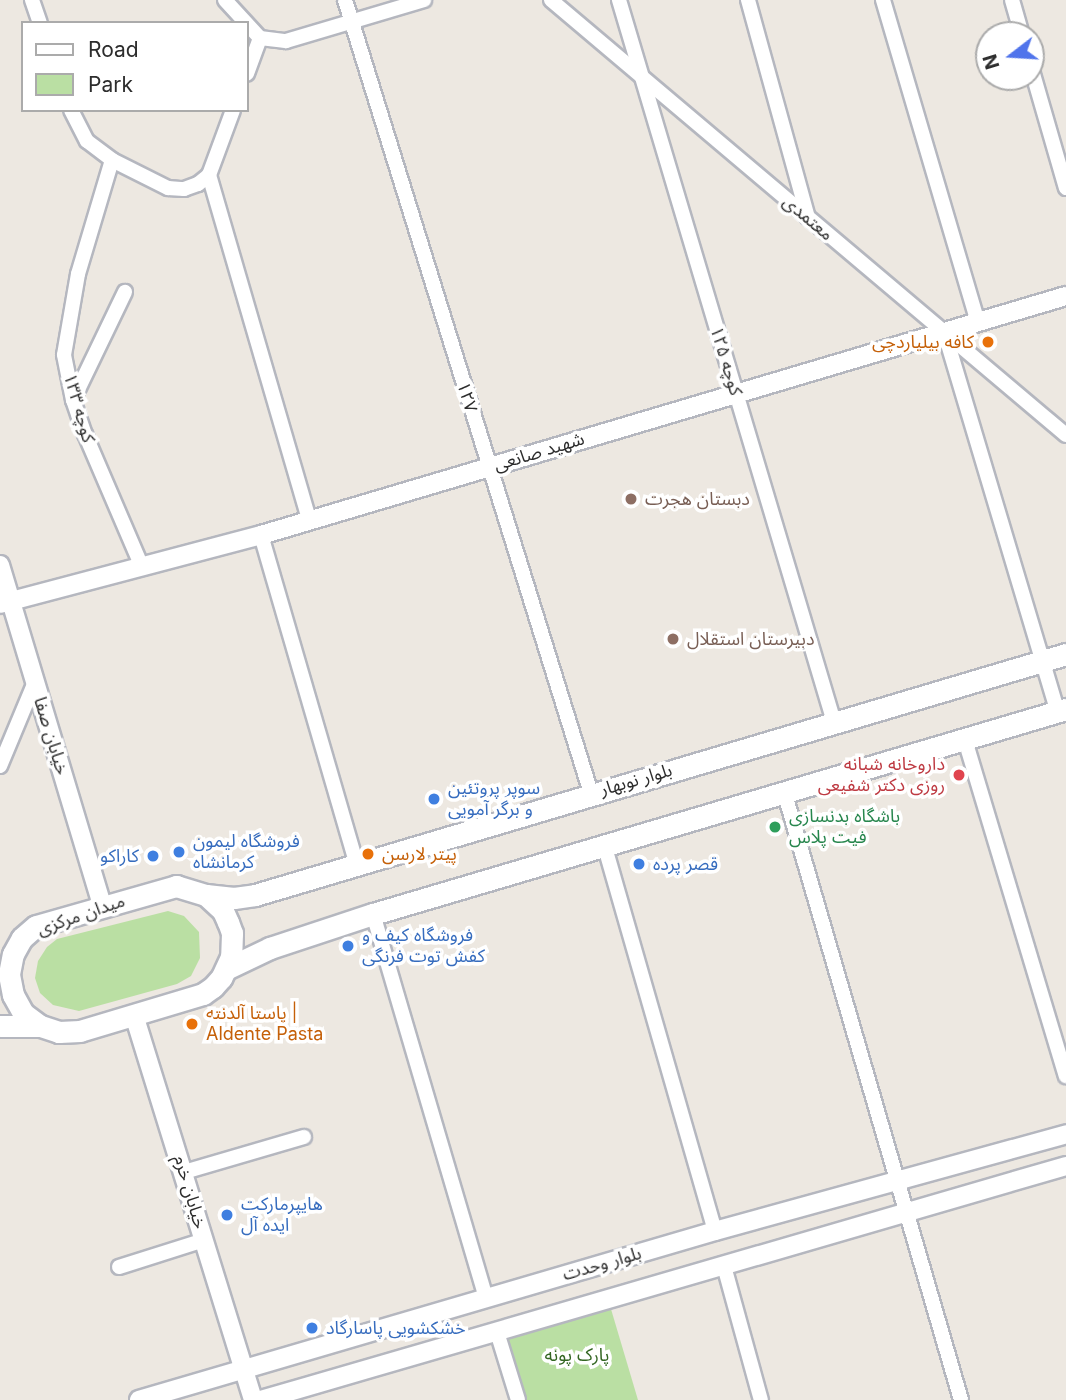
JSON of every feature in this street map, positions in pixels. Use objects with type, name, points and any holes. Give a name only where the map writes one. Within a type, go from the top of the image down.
[{"type":"main road","name":"بلوار نوبهار","points":[[206,895],[234,898],[255,895],[1066,654]]},
{"type":"main road","points":[[228,968],[270,948],[373,914],[1062,711]]},
{"type":"main road","name":"میدان مرکزی","points":[[40,1026],[23,1013],[13,995],[7,957],[36,926],[176,886],[206,895]]},
{"type":"main road","points":[[0,1026],[40,1026],[59,1032],[80,1031],[203,994],[221,978],[232,957],[232,933],[223,911],[206,895]]},
{"type":"street","points":[[32,0],[39,21]]},
{"type":"street","points":[[225,0],[244,21]]},
{"type":"street","name":"۱۲۷","points":[[345,0],[591,793]]},
{"type":"street","points":[[248,25],[260,38],[286,41],[351,24],[424,0]]},
{"type":"street","name":"معتمدی","points":[[551,0],[1066,435]]},
{"type":"street","name":"کوچه ۱۲۵","points":[[619,0],[834,722]]},
{"type":"street","points":[[748,0],[808,218]]},
{"type":"street","points":[[883,0],[978,322]]},
{"type":"street","points":[[1012,0],[1018,21]]},
{"type":"street","points":[[248,71],[260,38]]},
{"type":"street","points":[[1038,91],[1066,188]]},
{"type":"street","points":[[72,112],[87,141],[112,160],[168,188],[184,189],[198,184],[209,175],[232,112]]},
{"type":"street","name":"کوچه ۱۳۳","points":[[112,160],[78,274],[64,355],[73,400],[105,486],[142,567]]},
{"type":"street","points":[[209,175],[309,520]]},
{"type":"street","points":[[73,400],[125,292]]},
{"type":"street","name":"شهید صانعی","points":[[5,602],[261,535],[1066,296]]},
{"type":"street","points":[[944,332],[1062,711]]},
{"type":"street","points":[[261,535],[357,866]]},
{"type":"street","name":"خیابان صفا","points":[[0,565],[5,602],[35,682],[102,906]]},
{"type":"street","points":[[0,766],[35,682]]},
{"type":"street","points":[[965,740],[1066,1076]]},
{"type":"street","points":[[784,791],[961,1400]]},
{"type":"street","points":[[604,844],[715,1231]]},
{"type":"street","points":[[373,914],[486,1298]]},
{"type":"street","name":"خیابان خرم","points":[[134,1015],[253,1400]]},
{"type":"street","name":"بلوار وحدت","points":[[139,1400],[715,1231],[1066,1133]]},
{"type":"street","points":[[184,1172],[304,1138]]},
{"type":"street","name":"بلوار وحدت","points":[[261,1400],[1066,1166]]},
{"type":"street","points":[[119,1267],[204,1240]]},
{"type":"street","points":[[724,1266],[761,1400]]},
{"type":"street","points":[[497,1332],[518,1400]]},
{"type":"green space","points":[[168,911],[184,916],[199,932],[200,958],[191,976],[177,984],[79,1011],[53,1005],[40,993],[35,978],[38,961],[47,947],[57,939]]},
{"type":"green space","name":"پارک پونه","points":[[608,1299],[638,1400],[518,1400],[497,1332]]},
{"type":"place","name":"کافه بیلیاردچی","points":[[988,342]]},
{"type":"place","name":"دبستان هجرت","points":[[631,499]]},
{"type":"place","name":"دبیرستان استقلال","points":[[673,639]]},
{"type":"place","name":"داروخانه شبانه روزی دکتر شفیعی","points":[[959,775]]},
{"type":"place","name":"سوپر پروتئین و برگر آمویی","points":[[434,799]]},
{"type":"place","name":"باشگاه بدنسازی فیت پلاس","points":[[775,827]]},
{"type":"place","name":"فروشگاه لیمون کرمانشاه","points":[[179,852]]},
{"type":"place","name":"پیتر لارسن","points":[[368,854]]},
{"type":"place","name":"کاراکو","points":[[153,856]]},
{"type":"place","name":"قصر پرده","points":[[639,864]]},
{"type":"place","name":"فروشگاه کیف و کفش توت فرنگی","points":[[348,946]]},
{"type":"place","name":"پاستا آلدنته | Aldente Pasta","points":[[192,1024]]},
{"type":"place","name":"هایپرمارکت ایده آل","points":[[227,1215]]},
{"type":"place","name":"خشکشویی پاسارگاد","points":[[312,1328]]}]
